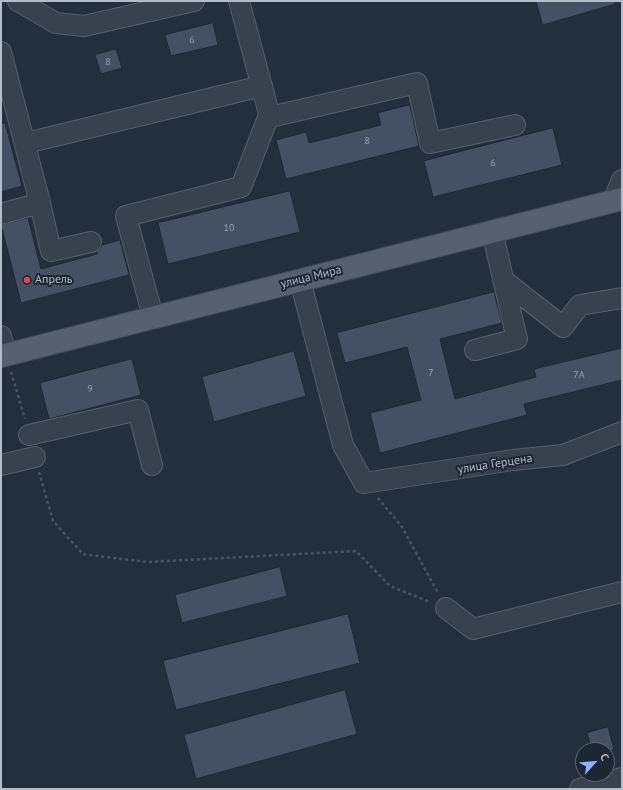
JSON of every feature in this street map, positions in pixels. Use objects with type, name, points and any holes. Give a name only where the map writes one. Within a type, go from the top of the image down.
[{"type":"main road","name":"улица Мира","points":[[3,349],[153,317],[617,200]]},
{"type":"street","points":[[21,3],[38,11],[56,23],[84,26],[194,1]]},
{"type":"street","points":[[153,317],[126,216],[241,187],[270,116],[239,1]]},
{"type":"street","points":[[1,52],[26,143],[51,251],[91,242]]},
{"type":"street","points":[[270,116],[417,83],[430,143],[515,125]]},
{"type":"street","points":[[26,143],[262,86]]},
{"type":"street","points":[[617,200],[622,180]]},
{"type":"street","points":[[1,214],[40,203]]},
{"type":"street","points":[[476,350],[517,339],[492,231]]},
{"type":"street","points":[[300,280],[343,445],[364,483]]},
{"type":"street","points":[[503,280],[563,327],[580,305],[622,298]]},
{"type":"street","points":[[29,435],[138,410],[152,465]]},
{"type":"street","name":"улица Герцена","points":[[364,483],[513,460],[563,455],[622,432]]},
{"type":"street","points":[[1,465],[35,456]]},
{"type":"street","points":[[446,608],[473,629],[622,592]]},
{"type":"street","points":[[580,789],[622,778]]},
{"type":"path","points":[[3,349],[29,435]]},
{"type":"path","points":[[35,456],[53,521],[83,554],[147,562],[356,551],[390,586],[446,608]]},
{"type":"path","points":[[364,483],[402,527],[446,608]]},
{"type":"building","points":[[536,1],[615,1],[615,4],[543,25]]},
{"type":"building","points":[[213,23],[218,45],[171,56],[165,35]]},
{"type":"building","points":[[116,49],[122,68],[101,74],[95,55]]},
{"type":"building","points":[[410,105],[419,146],[286,179],[276,140],[306,132],[309,143],[381,125],[378,113]]},
{"type":"building","points":[[5,123],[22,186],[1,192],[1,124]]},
{"type":"building","points":[[553,128],[562,165],[433,197],[424,161]]},
{"type":"building","points":[[290,191],[300,232],[168,264],[158,223]]},
{"type":"building","points":[[28,218],[41,269],[97,254],[102,245],[120,240],[129,275],[21,303],[1,225]]},
{"type":"building","points":[[494,292],[502,323],[440,339],[455,399],[536,377],[534,369],[622,348],[622,380],[524,404],[527,415],[380,453],[370,413],[421,400],[407,347],[345,363],[337,333]]},
{"type":"building","points":[[294,351],[306,396],[214,422],[202,377]]},
{"type":"building","points":[[132,359],[141,395],[49,419],[40,383]]},
{"type":"building","points":[[280,567],[287,596],[182,623],[175,595]]},
{"type":"building","points":[[348,614],[360,663],[176,710],[163,661]]},
{"type":"building","points":[[345,690],[357,734],[196,779],[184,735]]},
{"type":"building","points":[[608,727],[612,742],[590,742],[587,733]]},
{"type":"place","name":"Апрель","points":[[27,280]]}]
